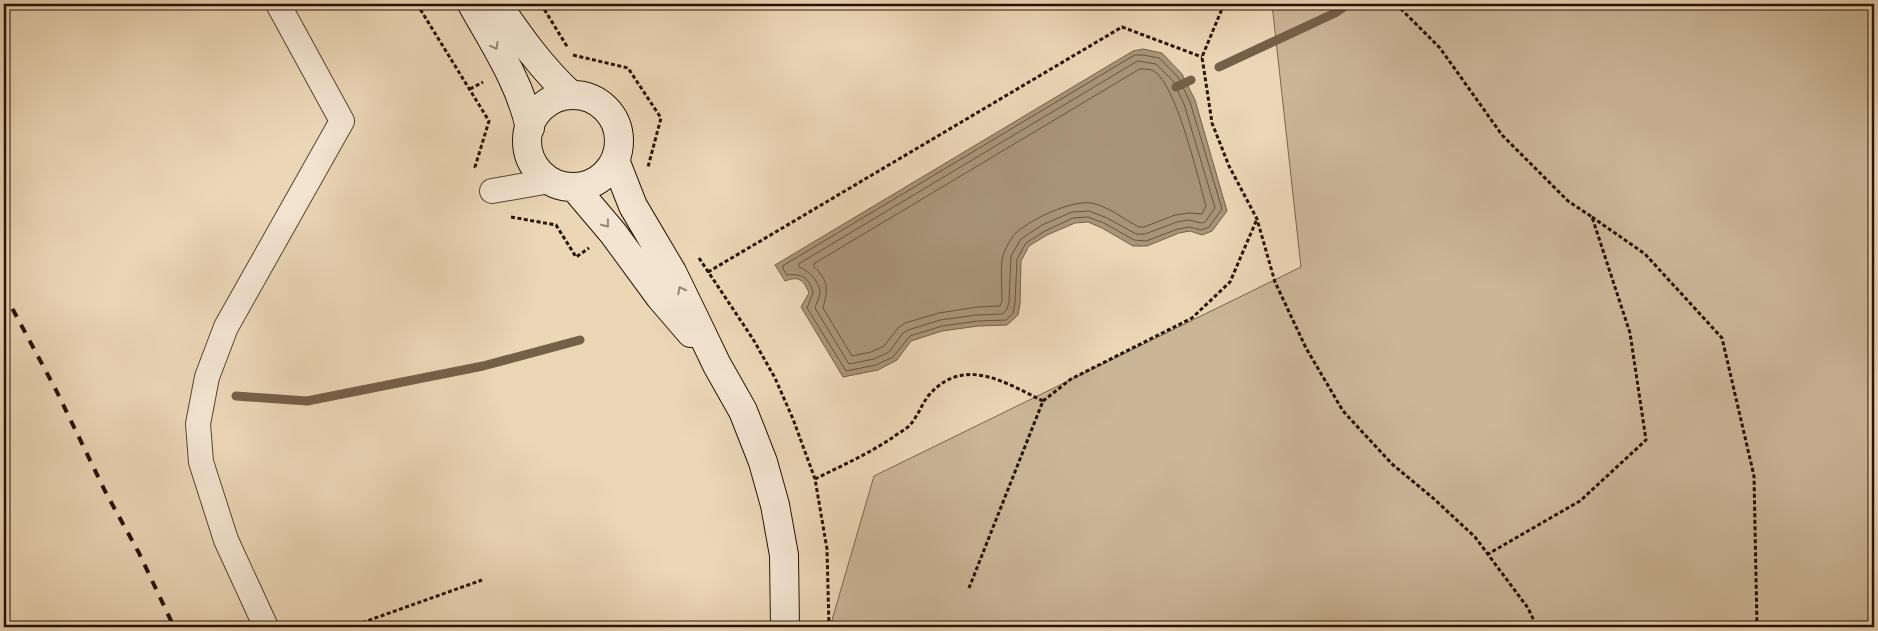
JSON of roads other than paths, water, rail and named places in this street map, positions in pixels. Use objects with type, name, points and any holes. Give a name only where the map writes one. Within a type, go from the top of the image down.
[{"type":"street","points":[[266,627],[226,540],[201,462],[198,424],[207,377],[226,327],[342,121],[278,4]]},
{"type":"street","points":[[472,4],[515,82],[524,104],[530,128]]},
{"type":"street","points":[[497,4],[532,54],[556,82],[571,95]]},
{"type":"street","points":[[492,191],[562,184],[591,183],[605,174],[615,160],[619,136],[609,113],[597,102],[589,98],[571,95],[548,102],[536,113],[530,128],[528,143],[530,157],[536,168],[562,184],[594,209],[660,297],[717,366]]},
{"type":"street","points":[[615,160],[633,206],[676,280],[717,366],[743,412],[763,462],[784,555],[785,627]]},
{"type":"water","points":[[1143,49],[1162,53],[1182,74],[1195,100],[1227,211],[1212,231],[1202,235],[1190,231],[1179,233],[1147,246],[1133,246],[1088,222],[1075,223],[1047,235],[1029,246],[1021,261],[1018,315],[1007,325],[978,326],[942,331],[911,341],[897,360],[878,370],[843,377],[801,307],[809,293],[805,285],[797,279],[785,281],[775,265],[1133,51]]},
{"type":"waterway","points":[[1219,67],[1335,13],[1348,4]]},
{"type":"waterway","points":[[1176,87],[1191,80]]},
{"type":"waterway","points":[[236,396],[307,401],[483,366],[580,340]]},
{"type":"railway","points":[[4,293],[56,390],[106,493],[139,553],[174,627]]}]
